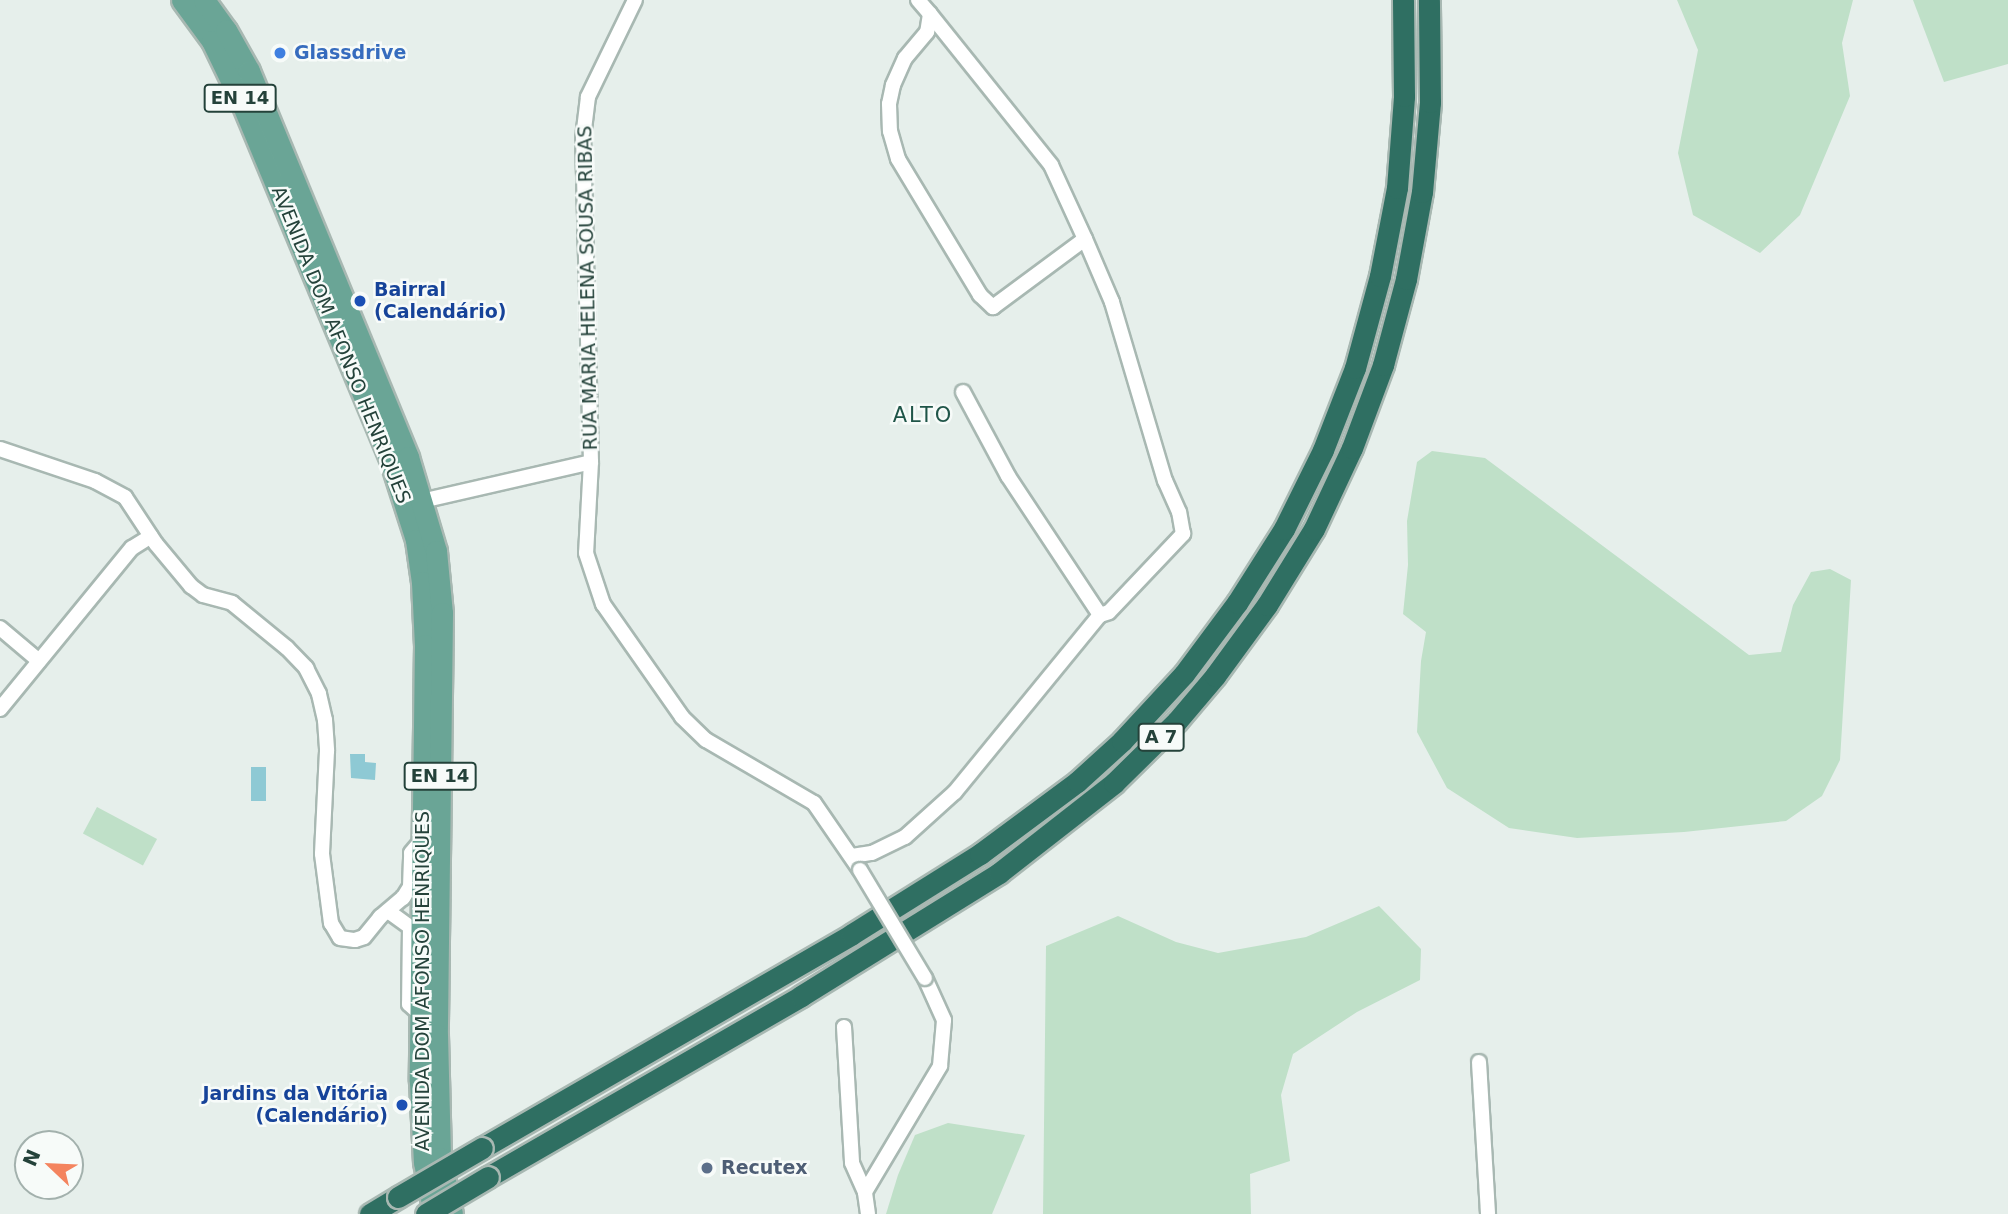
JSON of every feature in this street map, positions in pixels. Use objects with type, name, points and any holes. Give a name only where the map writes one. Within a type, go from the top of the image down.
[{"type":"highway","name":"A 7","points":[[370,1214],[873,922],[989,849],[1085,775],[1122,741],[1184,674],[1237,603],[1289,520],[1323,450],[1355,368],[1380,276],[1397,188],[1404,96],[1403,0]]},
{"type":"highway","name":"A 7","points":[[426,1214],[791,1002],[999,873],[1114,783],[1177,721],[1267,605],[1314,528],[1352,448],[1383,365],[1406,279],[1423,182],[1430,92],[1429,0]]},
{"type":"main road","name":"AVENIDA DOM AFONSO HENRIQUES","points":[[182,0],[212,41],[241,101],[391,462],[416,540],[422,582],[425,645],[419,1014],[424,1161],[434,1214]]},
{"type":"main road","name":"AVENIDA DOM AFONSO HENRIQUES","points":[[204,0],[226,30],[249,71],[408,457],[436,551],[442,613],[438,1035],[440,1158],[453,1214]]},
{"type":"street","name":"RUA MARIA HELENA SOUSA RIBAS","points":[[635,0],[588,97],[583,135],[591,462],[586,553],[603,604],[681,717],[706,740],[814,803],[852,856],[925,978],[944,1020],[940,1066],[865,1192]]},
{"type":"street","points":[[852,856],[872,853],[905,837],[955,792],[1100,615],[1109,612],[1139,585],[1183,534],[1179,512],[1165,481],[1112,302],[1051,165],[918,0]]},
{"type":"street","points":[[930,13],[927,32],[905,58],[893,85],[888,104],[890,131],[898,159],[980,295],[993,307],[1085,239]]},
{"type":"street","points":[[963,393],[1008,476],[1100,615]]},
{"type":"street","points":[[0,449],[33,458],[111,488],[132,505],[151,536],[191,586],[203,595],[232,603],[287,648],[306,668],[319,694],[325,720],[327,751],[322,853],[331,923],[340,938],[355,940],[364,937],[403,898],[410,887],[411,853],[422,840]]},
{"type":"street","points":[[430,499],[591,462]]},
{"type":"street","points":[[0,709],[132,548],[151,536]]},
{"type":"street","points":[[0,628],[39,661]]},
{"type":"street","points":[[388,911],[410,927],[408,1004],[419,1014]]},
{"type":"street","points":[[844,1027],[852,1163],[865,1192],[868,1214]]},
{"type":"street","points":[[1479,1062],[1488,1214]]},
{"type":"green space","points":[[1677,0],[1853,0],[1842,43],[1850,96],[1800,215],[1760,253],[1693,215],[1678,153],[1698,50]]},
{"type":"green space","points":[[1913,0],[2008,0],[2008,64],[1944,82]]},
{"type":"green space","points":[[1432,451],[1485,458],[1749,655],[1781,652],[1793,605],[1811,572],[1830,569],[1851,580],[1840,760],[1822,796],[1786,821],[1684,832],[1577,838],[1509,828],[1447,788],[1417,732],[1421,661],[1426,632],[1403,614],[1408,565],[1407,521],[1417,462]]},
{"type":"green space","points":[[97,807],[157,839],[143,865],[83,833]]},
{"type":"green space","points":[[1379,906],[1421,949],[1420,980],[1357,1012],[1293,1054],[1281,1095],[1290,1161],[1250,1174],[1251,1214],[1043,1214],[1046,946],[1118,916],[1176,942],[1218,953],[1306,937]]},
{"type":"green space","points":[[948,1123],[1025,1135],[992,1214],[886,1214],[898,1175],[915,1135]]},
{"type":"water","points":[[350,754],[365,754],[365,762],[376,763],[375,780],[351,778]]},
{"type":"water","points":[[251,767],[266,767],[266,801],[251,801]]},
{"type":"place","name":"Glassdrive","points":[[280,53]]},
{"type":"place","name":"Bairral (Calendário)","points":[[360,301]]},
{"type":"place","name":"Jardins da Vitória (Calendário)","points":[[402,1105]]},
{"type":"place","name":"Recutex","points":[[707,1168]]},
{"type":"district","name":"ALTO","points":[[923,415]]}]
